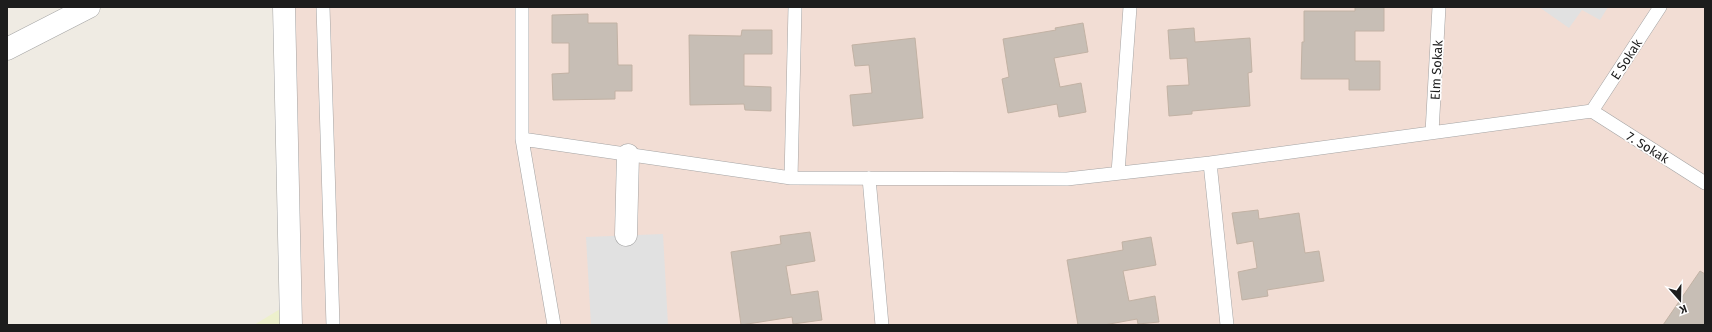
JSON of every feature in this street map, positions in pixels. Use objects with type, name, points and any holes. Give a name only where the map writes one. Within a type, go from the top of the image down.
[{"type":"street","points":[[7,49],[89,7]]},
{"type":"street","points":[[284,7],[291,325]]},
{"type":"street","points":[[626,235],[628,155]]},
{"type":"lane","points":[[323,7],[333,325]]},
{"type":"lane","points":[[522,7],[522,139],[554,325]]},
{"type":"lane","points":[[791,178],[795,7]]},
{"type":"lane","points":[[1118,173],[1130,7]]},
{"type":"lane","name":"Elm Sokak","points":[[1432,132],[1439,7]]},
{"type":"lane","name":"E Sokak","points":[[1592,111],[1660,7]]},
{"type":"lane","points":[[522,139],[791,178],[1067,179],[1210,163],[1592,111]]},
{"type":"lane","name":"7. Sokak","points":[[1592,111],[1705,183]]},
{"type":"lane","points":[[1210,163],[1227,325]]},
{"type":"lane","points":[[869,178],[882,325]]},
{"type":"shaded area","points":[[293,7],[1705,7],[1705,325],[295,325]]},
{"type":"shaded area","points":[[1539,7],[1608,7],[1600,20],[1582,10],[1569,28]]},
{"type":"shaded area","points":[[663,234],[668,325],[591,325],[586,237]]},
{"type":"green space","points":[[295,300],[295,325],[254,325]]},
{"type":"building","points":[[1355,7],[1384,7],[1384,31],[1355,31],[1355,61],[1380,61],[1380,90],[1349,90],[1349,79],[1301,79],[1302,42],[1304,42],[1304,11],[1355,11]]},
{"type":"building","points":[[588,14],[588,23],[617,23],[618,65],[632,65],[632,91],[615,91],[615,99],[553,100],[552,74],[569,73],[569,43],[552,43],[552,15]]},
{"type":"building","points":[[1083,23],[1088,52],[1054,58],[1060,87],[1081,83],[1086,112],[1059,117],[1057,104],[1008,113],[1002,79],[1009,77],[1003,39],[1056,30],[1055,28]]},
{"type":"building","points":[[1194,28],[1195,42],[1250,38],[1252,72],[1248,73],[1250,106],[1192,111],[1192,114],[1169,116],[1167,86],[1189,85],[1187,58],[1170,59],[1168,30]]},
{"type":"building","points":[[742,30],[772,30],[772,54],[744,54],[744,86],[771,87],[771,111],[745,110],[744,104],[690,105],[689,35],[741,36]]},
{"type":"building","points":[[915,38],[923,118],[853,126],[850,95],[872,93],[869,65],[855,66],[852,45]]},
{"type":"building","points":[[1258,210],[1259,219],[1299,213],[1305,253],[1319,251],[1324,281],[1267,290],[1268,296],[1242,300],[1238,272],[1257,268],[1253,241],[1237,244],[1232,213]]},
{"type":"building","points":[[810,232],[815,261],[786,266],[791,295],[818,291],[822,320],[793,324],[792,317],[741,325],[731,252],[781,244],[780,236]]},
{"type":"building","points":[[1151,237],[1156,265],[1123,271],[1129,301],[1155,296],[1159,322],[1138,324],[1137,319],[1104,325],[1078,325],[1067,260],[1123,250],[1122,242]]},
{"type":"building","points":[[1700,271],[1705,274],[1705,325],[1663,325]]}]
